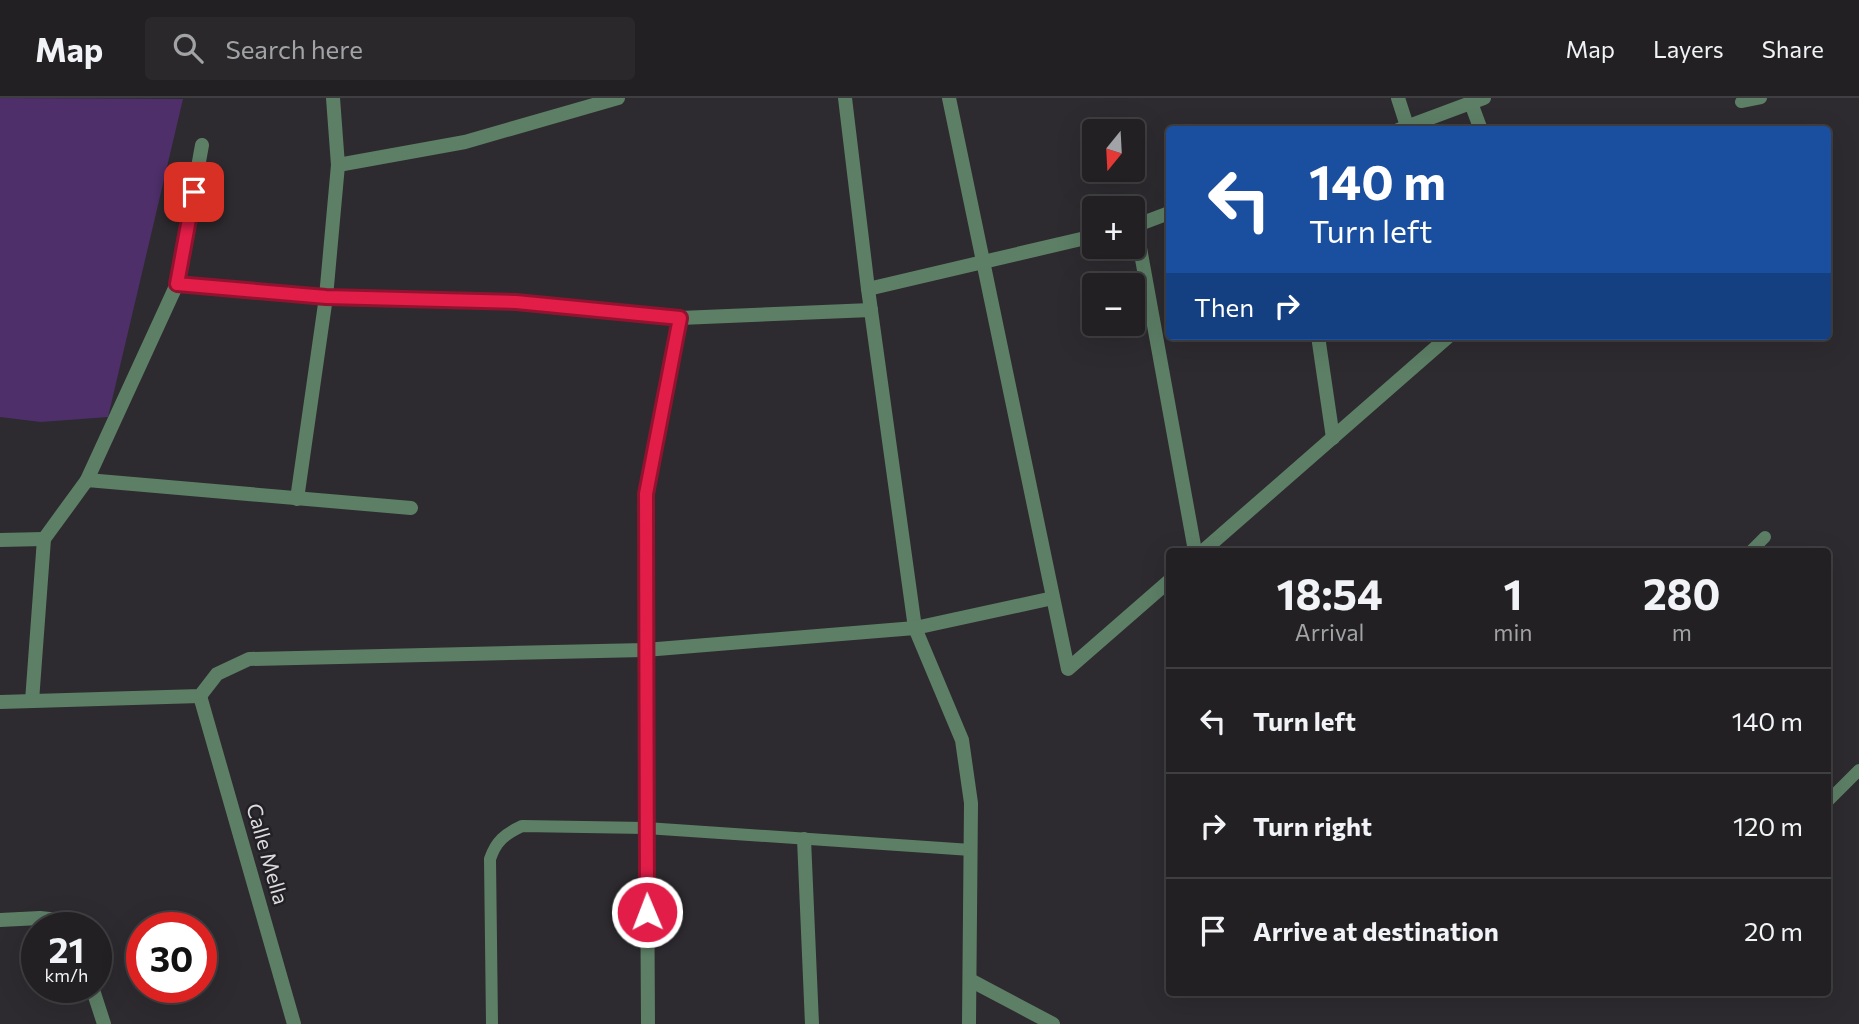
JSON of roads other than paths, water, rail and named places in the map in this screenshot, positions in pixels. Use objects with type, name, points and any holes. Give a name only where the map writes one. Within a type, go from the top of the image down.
[{"type":"street","points":[[297,499],[326,297],[338,165],[333,98]]},
{"type":"street","points":[[338,165],[465,142],[618,98]]},
{"type":"street","points":[[845,98],[868,289],[915,628],[962,740],[971,803],[969,1024]]},
{"type":"street","points":[[949,98],[1068,670],[1166,584]]},
{"type":"street","points":[[1398,98],[1403,126]]},
{"type":"street","points":[[1408,126],[1478,100],[1481,126]]},
{"type":"street","points":[[32,701],[44,539],[87,480],[177,284],[202,145]]},
{"type":"street","points":[[1145,222],[1166,215]]},
{"type":"street","points":[[868,289],[1082,239]]},
{"type":"street","points":[[1140,259],[1194,548]]},
{"type":"street","points":[[177,284],[326,297],[516,302],[680,318],[871,310]]},
{"type":"street","points":[[648,1024],[646,494],[680,318]]},
{"type":"street","points":[[1319,340],[1333,438]]},
{"type":"street","points":[[1206,548],[1444,340]]},
{"type":"street","points":[[87,480],[411,508]]},
{"type":"street","points":[[0,540],[44,539]]},
{"type":"street","points":[[0,702],[200,696],[217,674],[249,659],[645,650],[915,628],[1053,598]]},
{"type":"street","name":"Calle Mella","points":[[200,696],[294,1024]]},
{"type":"street","points":[[804,839],[812,1024]]},
{"type":"street","points":[[0,920],[21,919]]},
{"type":"street","points":[[970,980],[1053,1024]]},
{"type":"street","points":[[97,1003],[104,1024]]},
{"type":"lane","points":[[1741,102],[1761,98]]},
{"type":"lane","points":[[1754,548],[1765,537]]},
{"type":"lane","points":[[1831,798],[1859,770]]},
{"type":"lane","points":[[492,1024],[490,859],[495,845],[507,833],[522,826],[646,828],[971,850]]}]
